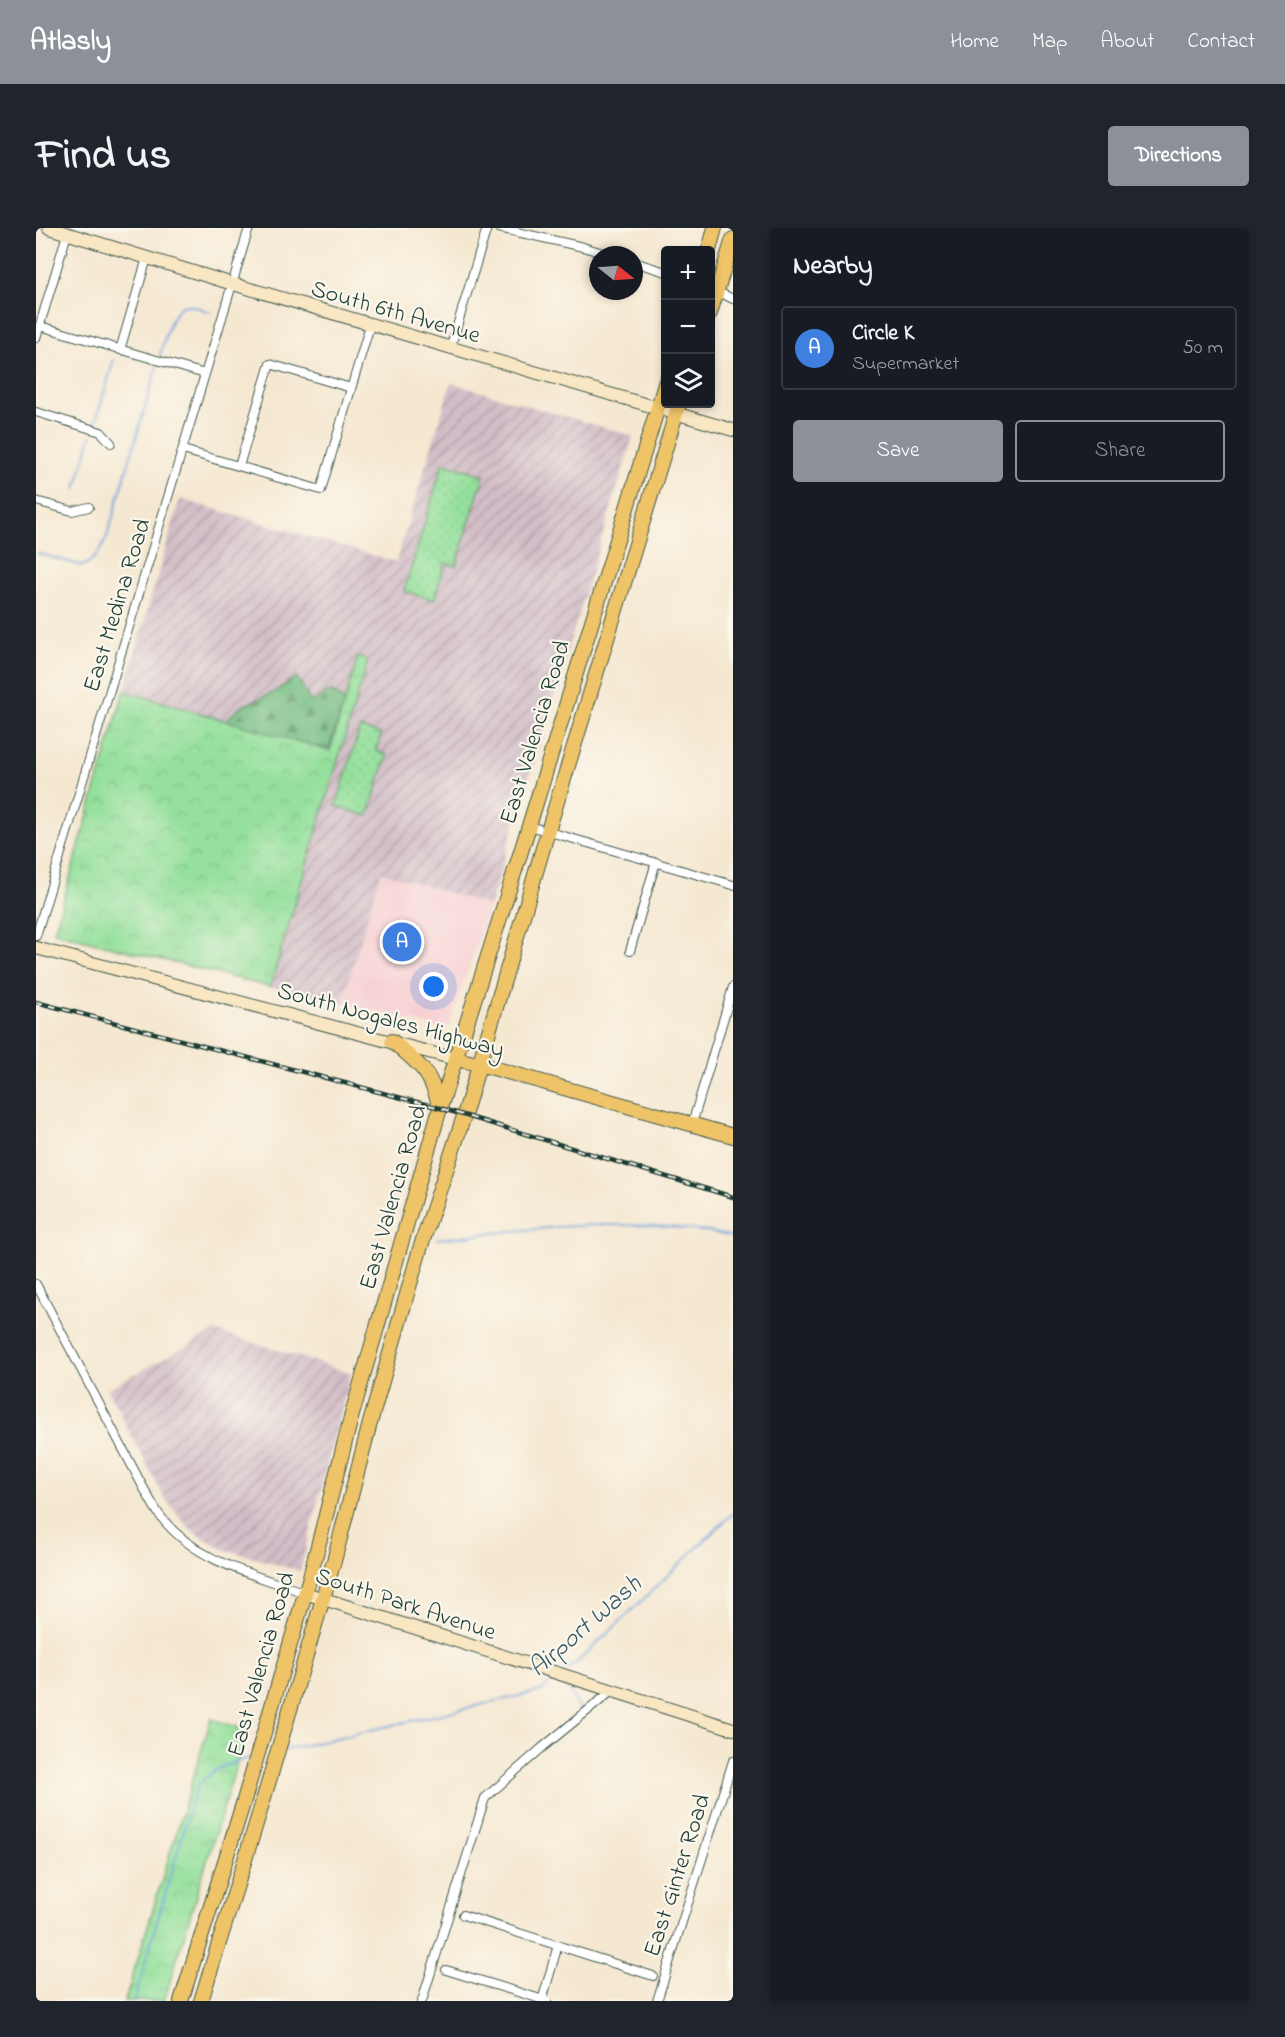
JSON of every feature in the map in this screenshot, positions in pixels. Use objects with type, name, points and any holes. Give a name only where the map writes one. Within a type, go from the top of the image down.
[{"type":"main road","name":"South 6th Avenue","points":[[49,228],[450,349],[661,408]]},
{"type":"main road","points":[[710,246],[715,228]]},
{"type":"main road","points":[[715,287],[733,239]]},
{"type":"main road","name":"East Valencia Road","points":[[181,2001],[252,1774],[305,1593],[351,1418],[440,1108],[530,826],[661,394]]},
{"type":"main road","name":"South 6th Avenue","points":[[678,408],[733,430]]},
{"type":"main road","name":"East Valencia Road","points":[[201,2001],[323,1599],[420,1249],[479,1064],[678,408]]},
{"type":"main road","points":[[584,645],[603,651]]},
{"type":"main road","name":"South Nogales Highway","points":[[36,948],[479,1064],[733,1136]]},
{"type":"main road","points":[[392,1041],[426,1072],[432,1081],[440,1108]]},
{"type":"main road","points":[[401,1243],[420,1249]]},
{"type":"main road","points":[[351,1418],[370,1423]]},
{"type":"main road","name":"South Park Avenue","points":[[305,1593],[733,1729]]},
{"type":"street","name":"East Medina Road","points":[[36,936],[249,228]]},
{"type":"street","points":[[450,349],[487,228]]},
{"type":"street","points":[[499,228],[589,249]]},
{"type":"street","points":[[36,338],[67,234]]},
{"type":"street","points":[[120,350],[147,258]]},
{"type":"street","points":[[643,265],[661,270]]},
{"type":"street","points":[[715,290],[733,299]]},
{"type":"street","points":[[183,450],[321,490],[370,325]]},
{"type":"street","points":[[40,326],[206,374]]},
{"type":"street","points":[[239,466],[270,364],[351,388]]},
{"type":"street","points":[[36,412],[101,432],[111,443]]},
{"type":"street","points":[[36,501],[72,511],[89,507]]},
{"type":"street","points":[[530,826],[733,885]]},
{"type":"street","points":[[630,951],[656,862]]},
{"type":"street","points":[[692,1124],[730,1010],[733,987]]},
{"type":"street","name":"South Park Avenue","points":[[36,1284],[161,1518],[192,1545],[224,1564],[305,1593]]},
{"type":"street","points":[[422,2001],[485,1798],[613,1690]]},
{"type":"street","name":"East Ginter Road","points":[[657,2001],[733,1761]]},
{"type":"street","points":[[463,1915],[653,1976]]},
{"type":"street","points":[[446,1970],[544,2000],[558,1945]]},
{"type":"shaded area","points":[[451,383],[633,436],[490,906],[381,872],[342,1003],[270,987],[367,660],[357,658],[330,751],[124,691],[180,499],[396,562]]},
{"type":"shaded area","points":[[381,872],[490,906],[449,1026],[443,1029],[342,1003]]},
{"type":"shaded area","points":[[215,1331],[351,1373],[300,1571],[223,1549],[188,1527],[164,1497],[120,1414],[121,1411],[107,1389]]},
{"type":"green space","points":[[443,463],[484,475],[456,566],[445,563],[434,600],[404,591]]},
{"type":"green space","points":[[358,657],[368,660],[270,987],[54,932],[124,691],[330,751]]},
{"type":"green space","points":[[297,677],[311,702],[330,691],[346,701],[330,748],[309,746],[223,723],[240,707],[274,692]]},
{"type":"green space","points":[[360,728],[381,734],[376,751],[387,755],[368,816],[336,806]]},
{"type":"green space","points":[[211,1719],[247,1730],[164,2001],[125,2001]]},
{"type":"waterway","points":[[160,355],[172,318],[181,307],[189,305],[210,312]]},
{"type":"waterway","points":[[95,424],[114,359]]},
{"type":"waterway","points":[[36,553],[83,566],[100,550],[107,537],[157,367]]},
{"type":"waterway","points":[[76,489],[91,436]]},
{"type":"waterway","points":[[437,1239],[548,1228],[623,1225],[697,1230],[733,1237]]},
{"type":"waterway","name":"Airport Wash","points":[[564,1672],[582,1658],[733,1513]]},
{"type":"waterway","name":"Airport Wash","points":[[284,1750],[541,1691],[555,1678]]},
{"type":"waterway","points":[[563,1681],[580,1709]]},
{"type":"waterway","points":[[134,2001],[196,1788],[220,1768],[250,1758]]},
{"type":"railway","points":[[36,1002],[440,1108],[733,1197]]},
{"type":"place","name":"Circle K","points":[[402,942]]}]
